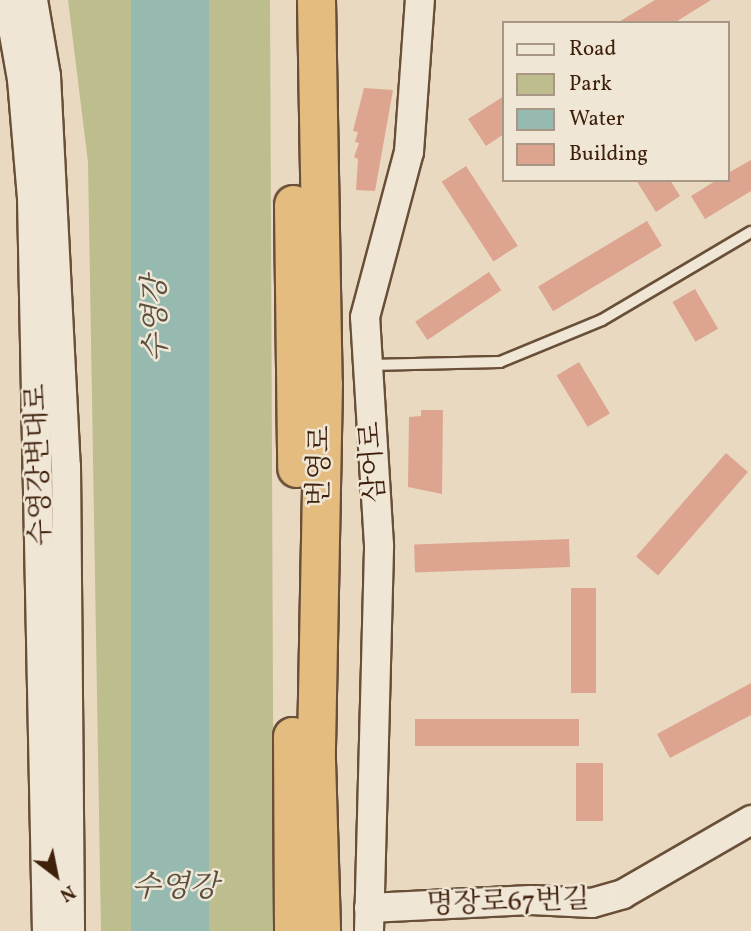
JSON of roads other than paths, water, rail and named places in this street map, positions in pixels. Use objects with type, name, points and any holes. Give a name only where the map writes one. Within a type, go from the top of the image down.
[{"type":"highway","name":"번영로","points":[[291,0],[296,423],[293,931]]},
{"type":"highway","name":"번영로","points":[[316,0],[323,383],[316,760],[321,931]]},
{"type":"main road","name":"수영강변대로","points":[[8,0],[22,79],[32,198],[47,931]]},
{"type":"main road","name":"수영강변대로","points":[[33,0],[46,76],[65,452],[70,931]]},
{"type":"main road","name":"삼어로","points":[[369,920],[379,545],[365,317],[409,152],[420,0]]},
{"type":"main road","name":"명장로67번길","points":[[369,920],[531,900],[592,903],[623,894],[751,820]]},
{"type":"lane","points":[[368,365],[500,362],[602,320],[751,232]]},
{"type":"water","name":"수영강","points":[[131,0],[209,0],[209,931],[131,931]]}]
